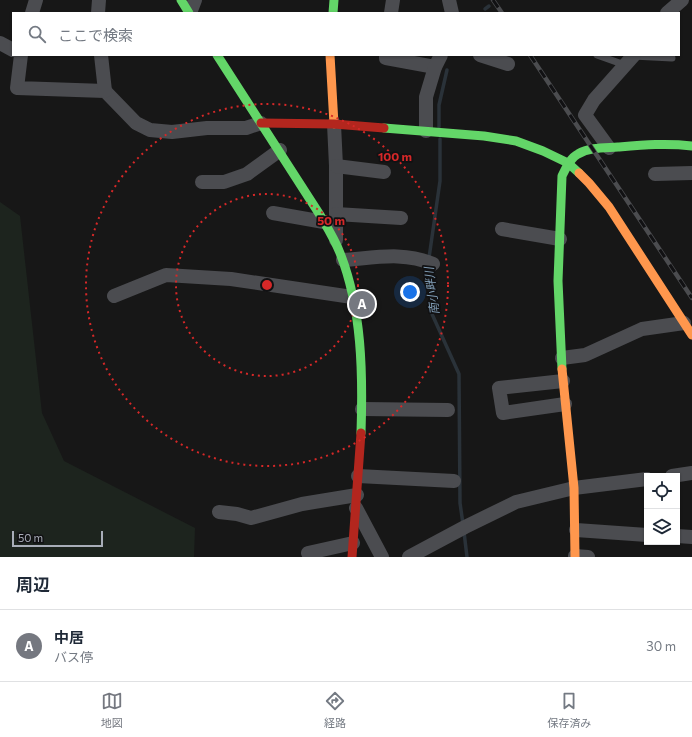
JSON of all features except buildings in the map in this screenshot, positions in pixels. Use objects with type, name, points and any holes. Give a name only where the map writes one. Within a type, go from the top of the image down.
[{"type":"street","points":[[32,12],[36,0]]},
{"type":"street","points":[[98,12],[99,0]]},
{"type":"street","points":[[181,0],[189,12]]},
{"type":"street","points":[[190,12],[195,0]]},
{"type":"street","points":[[333,12],[334,0]]},
{"type":"street","points":[[392,12],[393,0]]},
{"type":"street","points":[[449,0],[452,12]]},
{"type":"street","points":[[667,7],[682,0]]},
{"type":"street","points":[[0,43],[12,49]]},
{"type":"street","points":[[21,56],[17,88],[105,90]]},
{"type":"street","points":[[101,56],[105,90],[136,122],[150,130],[172,132],[207,128],[246,128],[261,123],[334,124],[450,132],[484,136],[516,141],[543,151],[568,163],[589,183],[609,208],[690,331]]},
{"type":"street","points":[[218,56],[280,150],[336,244],[343,260],[359,326],[362,364],[362,409],[353,550],[308,553]]},
{"type":"street","points":[[330,56],[336,166],[336,244]]},
{"type":"street","points":[[386,56],[386,58],[438,61],[426,97],[430,131]]},
{"type":"street","points":[[483,56],[508,64]]},
{"type":"street","points":[[609,148],[585,115],[594,100],[631,59]]},
{"type":"street","points":[[579,557],[574,488],[563,381],[558,281],[562,176],[568,163],[579,154],[593,150],[661,144],[692,146]]},
{"type":"street","points":[[202,182],[224,182],[247,174],[280,150]]},
{"type":"street","points":[[336,166],[384,172]]},
{"type":"street","points":[[655,174],[692,173]]},
{"type":"street","points":[[273,213],[324,222]]},
{"type":"street","points":[[336,214],[401,218]]},
{"type":"street","points":[[502,229],[560,238]]},
{"type":"street","points":[[343,260],[410,256],[428,262]]},
{"type":"street","points":[[114,296],[166,275],[231,279],[352,297]]},
{"type":"street","points":[[562,358],[585,355],[642,329],[690,331]]},
{"type":"street","points":[[563,381],[499,388],[503,413],[565,404]]},
{"type":"street","points":[[362,409],[448,410]]},
{"type":"street","points":[[680,475],[692,473]]},
{"type":"street","points":[[358,476],[454,481]]},
{"type":"street","points":[[409,557],[516,502],[574,488],[644,479]]},
{"type":"street","points":[[219,512],[237,514],[251,518],[302,504],[356,501]]},
{"type":"street","points":[[356,501],[382,557]]},
{"type":"street","points":[[576,530],[644,535]]},
{"type":"street","points":[[680,536],[692,537]]},
{"type":"lane","points":[[606,56],[631,59],[672,58]]},
{"type":"shaded area","points":[[0,202],[20,216],[42,413],[64,461],[195,528],[194,557],[0,557]]},
{"type":"waterway","name":"南小畔川","points":[[485,9],[489,6]]},
{"type":"waterway","name":"南小畔川","points":[[439,127],[439,105],[447,70]]},
{"type":"waterway","name":"南小畔川","points":[[429,258],[440,181],[440,139]]},
{"type":"waterway","name":"南小畔川","points":[[428,266],[432,314],[459,374],[460,503],[463,524]]},
{"type":"waterway","name":"南小畔川","points":[[464,532],[467,557]]},
{"type":"railway","points":[[493,0],[501,12]]},
{"type":"railway","points":[[531,56],[692,298]]},
{"type":"traffic: fast","points":[[181,0],[188,12]]},
{"type":"traffic: fast","points":[[333,12],[334,0]]},
{"type":"traffic: fast","points":[[218,56],[320,215],[340,253],[353,296],[360,342],[362,387],[361,433]]},
{"type":"traffic: fast","points":[[384,128],[484,136],[516,141],[543,151],[568,163],[579,173]]},
{"type":"traffic: fast","points":[[562,369],[558,281],[562,176],[568,164],[578,154],[593,149],[655,145],[692,146]]},
{"type":"traffic: slow","points":[[330,56],[334,124]]},
{"type":"traffic: slow","points":[[579,173],[609,207],[692,335]]},
{"type":"traffic: slow","points":[[562,369],[574,488],[575,557]]},
{"type":"traffic: jam","points":[[261,123],[334,124],[384,128]]},
{"type":"traffic: jam","points":[[352,557],[361,433]]},
{"type":"place","name":"中居","points":[[362,304]]}]
